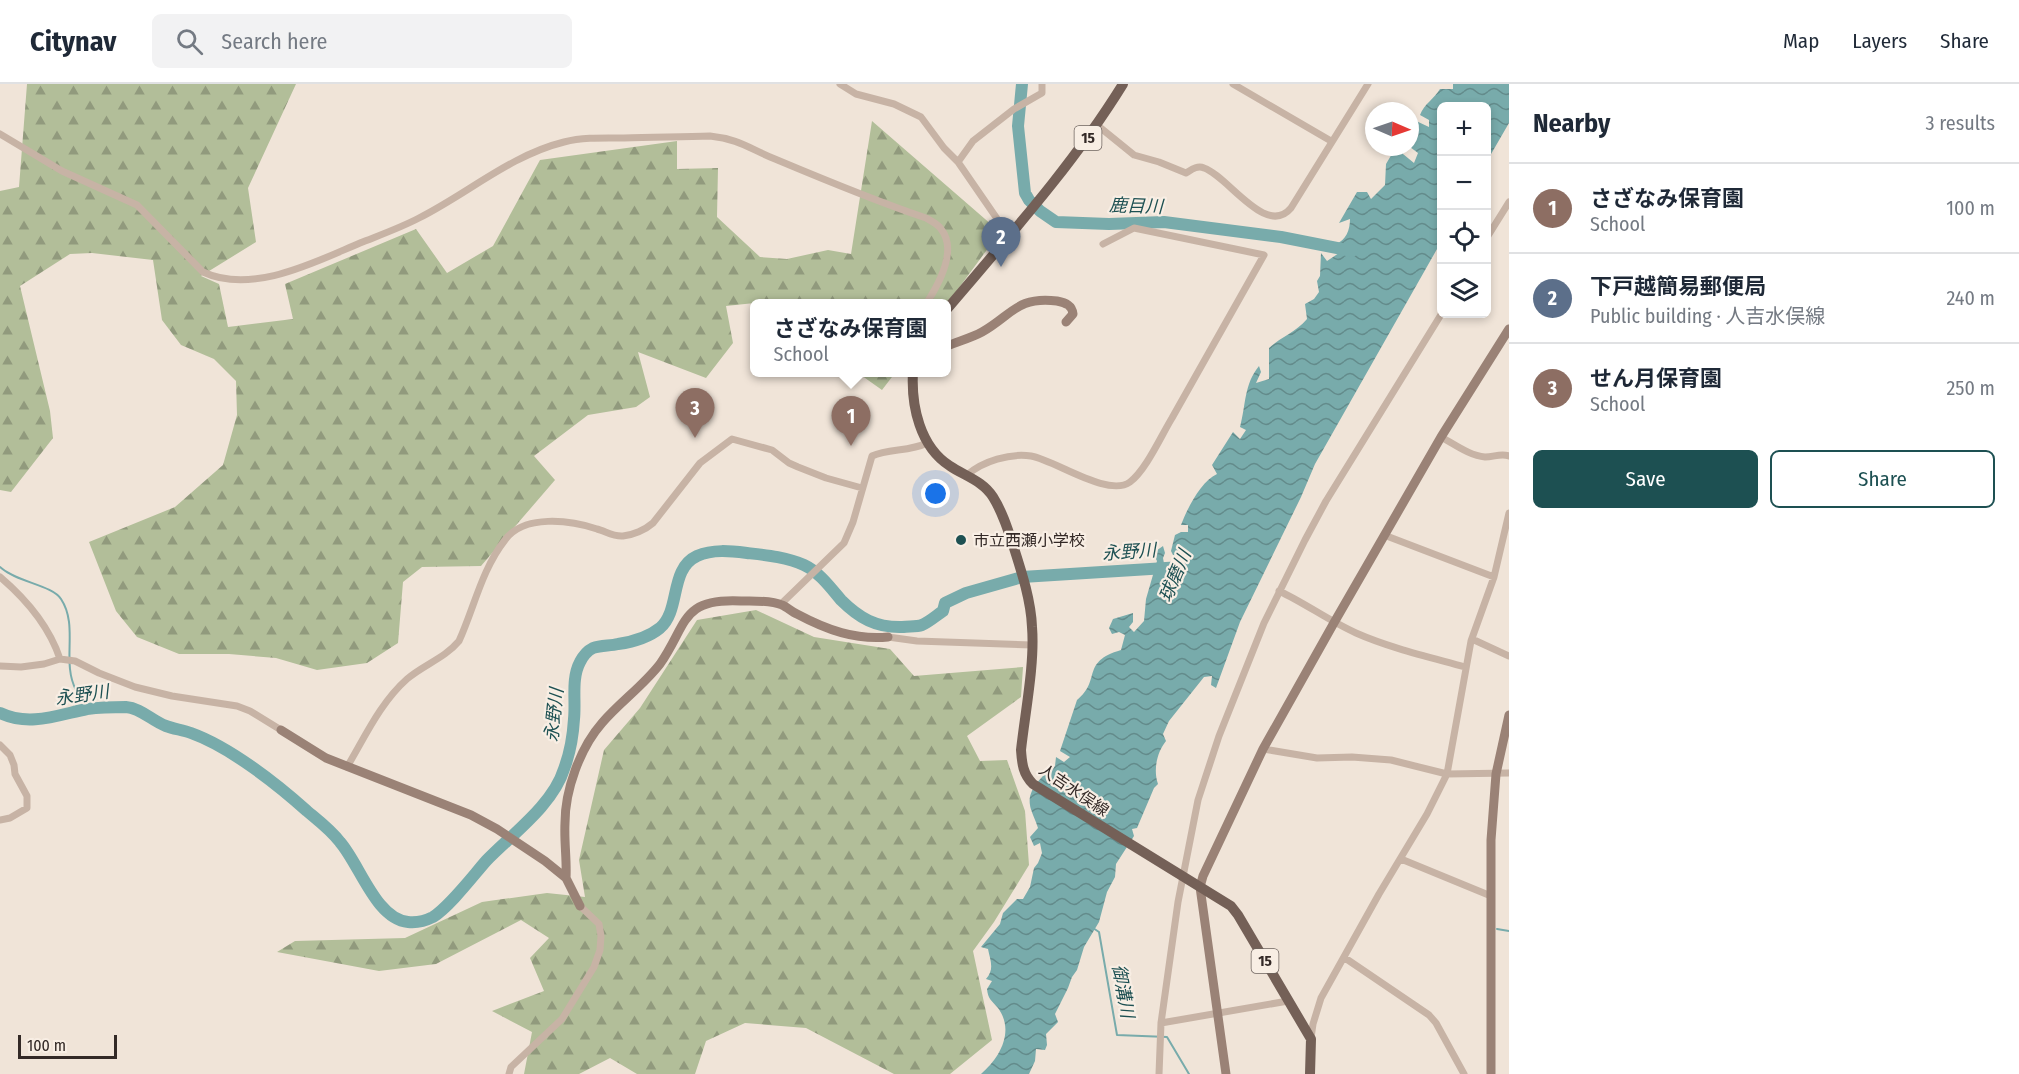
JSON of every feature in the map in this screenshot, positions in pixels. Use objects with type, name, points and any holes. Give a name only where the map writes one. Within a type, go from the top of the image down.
[{"type":"main road","name":"15","points":[[951,304],[1048,189],[1097,125],[1123,84]]},
{"type":"main road","name":"人吉水俣線","points":[[913,377],[915,402],[927,443],[949,465],[979,482],[992,494],[1002,512],[1026,590],[1033,629],[1021,750],[1022,766],[1026,777],[1033,784],[1232,906],[1311,1039]]},
{"type":"main road","points":[[1310,1074],[1311,1039]]},
{"type":"street","points":[[840,84],[856,94],[894,104],[921,117],[944,148],[958,162],[1000,223],[1011,234]]},
{"type":"street","points":[[958,162],[973,141],[1014,109],[1042,93],[1042,84]]},
{"type":"street","points":[[1233,84],[1331,141]]},
{"type":"street","points":[[1097,125],[1134,155],[1160,162],[1186,173],[1196,167],[1204,168],[1221,178],[1241,198],[1260,211],[1280,217],[1291,208],[1368,84]]},
{"type":"street","points":[[0,134],[62,171],[137,205],[203,272],[250,279],[273,276],[303,267],[419,218],[489,176],[539,150],[565,142],[593,138],[711,136],[729,138],[772,158],[926,218],[940,227],[948,240],[946,261],[938,286],[929,299]]},
{"type":"street","points":[[1491,231],[1509,202]]},
{"type":"street","points":[[967,475],[975,468],[997,459],[1032,456],[1084,478],[1116,486],[1131,482],[1140,472],[1264,255],[1134,228],[1104,244]]},
{"type":"street","points":[[951,344],[984,331],[1012,309],[1035,300],[1065,302],[1072,309],[1073,315],[1066,322]]},
{"type":"street","points":[[1159,1074],[1161,1023],[1181,876],[1198,800],[1220,736],[1279,591],[1326,501],[1439,318]]},
{"type":"street","points":[[1226,1074],[1200,887],[1263,749],[1441,437],[1509,330]]},
{"type":"street","points":[[1441,437],[1471,453],[1485,457],[1505,454],[1509,456]]},
{"type":"street","points":[[347,767],[375,718],[393,693],[409,678],[453,649],[459,641],[490,562],[514,530],[526,524],[563,522],[622,536],[647,528],[653,524],[700,463],[732,439],[772,450],[798,467],[862,488]]},
{"type":"street","points":[[781,604],[844,543],[853,522],[872,456],[909,450],[927,443]]},
{"type":"street","points":[[1311,1039],[1321,998],[1427,814],[1447,774],[1472,639],[1494,577],[1509,513]]},
{"type":"street","points":[[1384,535],[1494,577]]},
{"type":"street","points":[[0,578],[36,614],[51,637],[60,660]]},
{"type":"street","points":[[1279,591],[1354,632],[1389,645],[1466,667]]},
{"type":"street","points":[[508,1074],[511,1067],[562,1019],[594,967],[600,950],[599,924],[580,906],[566,878],[564,822],[566,805],[585,747],[600,724],[647,680],[658,666],[691,612],[702,605],[718,601],[781,604],[839,633],[870,639],[888,637],[917,641],[1032,645]]},
{"type":"street","points":[[1472,639],[1509,656]]},
{"type":"street","points":[[0,666],[21,667],[60,660],[75,661],[112,678],[153,692],[237,706],[250,711],[326,758],[471,815],[518,842],[566,878]]},
{"type":"street","points":[[1491,1074],[1491,840],[1496,774],[1509,715]]},
{"type":"street","points":[[0,745],[10,755],[15,774],[27,796],[27,808],[10,818],[0,820]]},
{"type":"street","points":[[1263,749],[1317,758],[1352,757],[1390,760],[1447,774],[1509,773]]},
{"type":"street","points":[[1401,859],[1491,896]]},
{"type":"street","points":[[1345,958],[1429,1016],[1436,1023],[1464,1074]]},
{"type":"street","points":[[1161,1023],[1288,1001]]},
{"type":"green space","points":[[27,84],[296,84],[248,188],[256,242],[201,276],[219,284],[228,327],[293,319],[285,284],[416,229],[447,273],[493,246],[540,160],[677,141],[677,169],[718,168],[717,217],[760,257],[787,259],[828,250],[851,254],[872,121],[1000,232],[951,299],[750,299],[750,303],[726,306],[733,343],[706,378],[638,352],[650,397],[636,407],[588,415],[534,456],[555,480],[481,566],[422,567],[403,582],[398,643],[367,663],[317,670],[276,658],[229,654],[179,654],[137,637],[116,611],[89,542],[175,507],[223,465],[237,415],[236,381],[214,359],[181,345],[162,320],[153,260],[92,253],[70,254],[20,286],[50,411],[53,438],[11,492],[0,490],[0,191],[19,187]]},
{"type":"green space","points":[[864,377],[892,377],[882,390]]},
{"type":"green space","points":[[756,610],[814,637],[890,649],[914,676],[1023,667],[1021,697],[967,736],[980,761],[1007,760],[1025,811],[1029,865],[973,951],[992,1040],[950,1074],[894,1074],[806,1028],[745,1023],[706,1041],[695,1074],[637,1074],[610,1058],[579,1074],[524,1074],[532,1032],[492,1011],[544,991],[530,958],[549,938],[521,920],[436,964],[379,971],[277,952],[295,941],[405,938],[482,902],[547,893],[585,897],[579,860],[604,750],[640,708],[697,620]]},
{"type":"water","name":"球磨川","points":[[1453,84],[1509,84],[1509,123],[1491,154],[1491,102],[1437,102],[1437,249],[1315,464],[1240,622],[1216,688],[1211,685],[1212,676],[1204,677],[1169,721],[1163,734],[1166,741],[1157,761],[1158,784],[1154,788],[1137,828],[1132,829],[1134,836],[1116,864],[1115,877],[1107,892],[1099,922],[1084,947],[1077,970],[1055,1014],[1058,1022],[1046,1034],[1045,1050],[1036,1049],[1035,1061],[1029,1074],[981,1074],[994,1060],[1003,1044],[1005,1026],[1003,1017],[988,995],[987,989],[992,981],[986,979],[990,972],[991,961],[988,949],[981,947],[1000,924],[1003,913],[1017,899],[1023,899],[1030,887],[1034,868],[1042,853],[1040,843],[1034,846],[1030,837],[1038,828],[1030,807],[1031,793],[1041,778],[1055,766],[1056,757],[1064,762],[1070,757],[1060,751],[1077,700],[1089,685],[1100,660],[1121,650],[1125,635],[1119,632],[1112,634],[1109,628],[1113,619],[1133,613],[1133,622],[1129,627],[1134,632],[1144,621],[1146,599],[1157,561],[1153,553],[1163,546],[1165,569],[1175,559],[1171,551],[1175,535],[1188,532],[1188,525],[1181,525],[1200,489],[1217,474],[1212,465],[1233,432],[1240,439],[1246,430],[1240,427],[1248,387],[1254,373],[1259,366],[1261,372],[1256,383],[1269,379],[1269,348],[1307,319],[1305,304],[1314,299],[1319,292],[1317,281],[1320,276],[1321,253],[1327,261],[1339,253],[1336,244],[1347,234],[1350,219],[1339,223],[1357,192],[1367,192],[1371,199],[1385,185],[1386,164],[1391,156],[1405,156],[1414,163],[1419,156],[1419,122],[1429,127],[1429,120],[1420,115],[1422,111],[1440,89],[1453,89]]},
{"type":"waterway","name":"鹿目川","points":[[1022,84],[1018,126],[1025,193],[1040,211],[1056,222],[1109,224],[1164,222],[1281,237],[1352,251]]},
{"type":"waterway","name":"永野川","points":[[0,713],[11,717],[33,719],[54,717],[87,709],[126,707],[137,710],[166,726],[206,739],[237,757],[295,800],[336,838],[370,890],[387,911],[397,919],[418,922],[433,917],[446,906],[486,861],[530,819],[551,795],[559,782],[570,751],[574,725],[576,675],[584,656],[593,648],[635,640],[660,628],[671,611],[682,570],[697,556],[715,551],[728,551],[797,562],[815,572],[841,600],[861,617],[876,624],[893,627],[922,625],[943,611],[945,603],[966,593],[1022,577],[1182,567]]},
{"type":"waterway","points":[[0,567],[15,576],[50,590],[61,599],[69,621],[72,679],[78,693],[91,708]]},
{"type":"waterway","name":"御溝川","points":[[1093,928],[1099,932],[1117,1035],[1167,1037],[1189,1074]]},
{"type":"waterway","points":[[1497,929],[1509,931]]},
{"type":"place","name":"下戸越簡易郵便局","points":[[1001,267]]},
{"type":"place","name":"せん月保育園","points":[[695,438]]},
{"type":"place","name":"さざなみ保育園","points":[[851,446]]},
{"type":"place","name":"市立西瀬小学校","points":[[961,540]]}]
